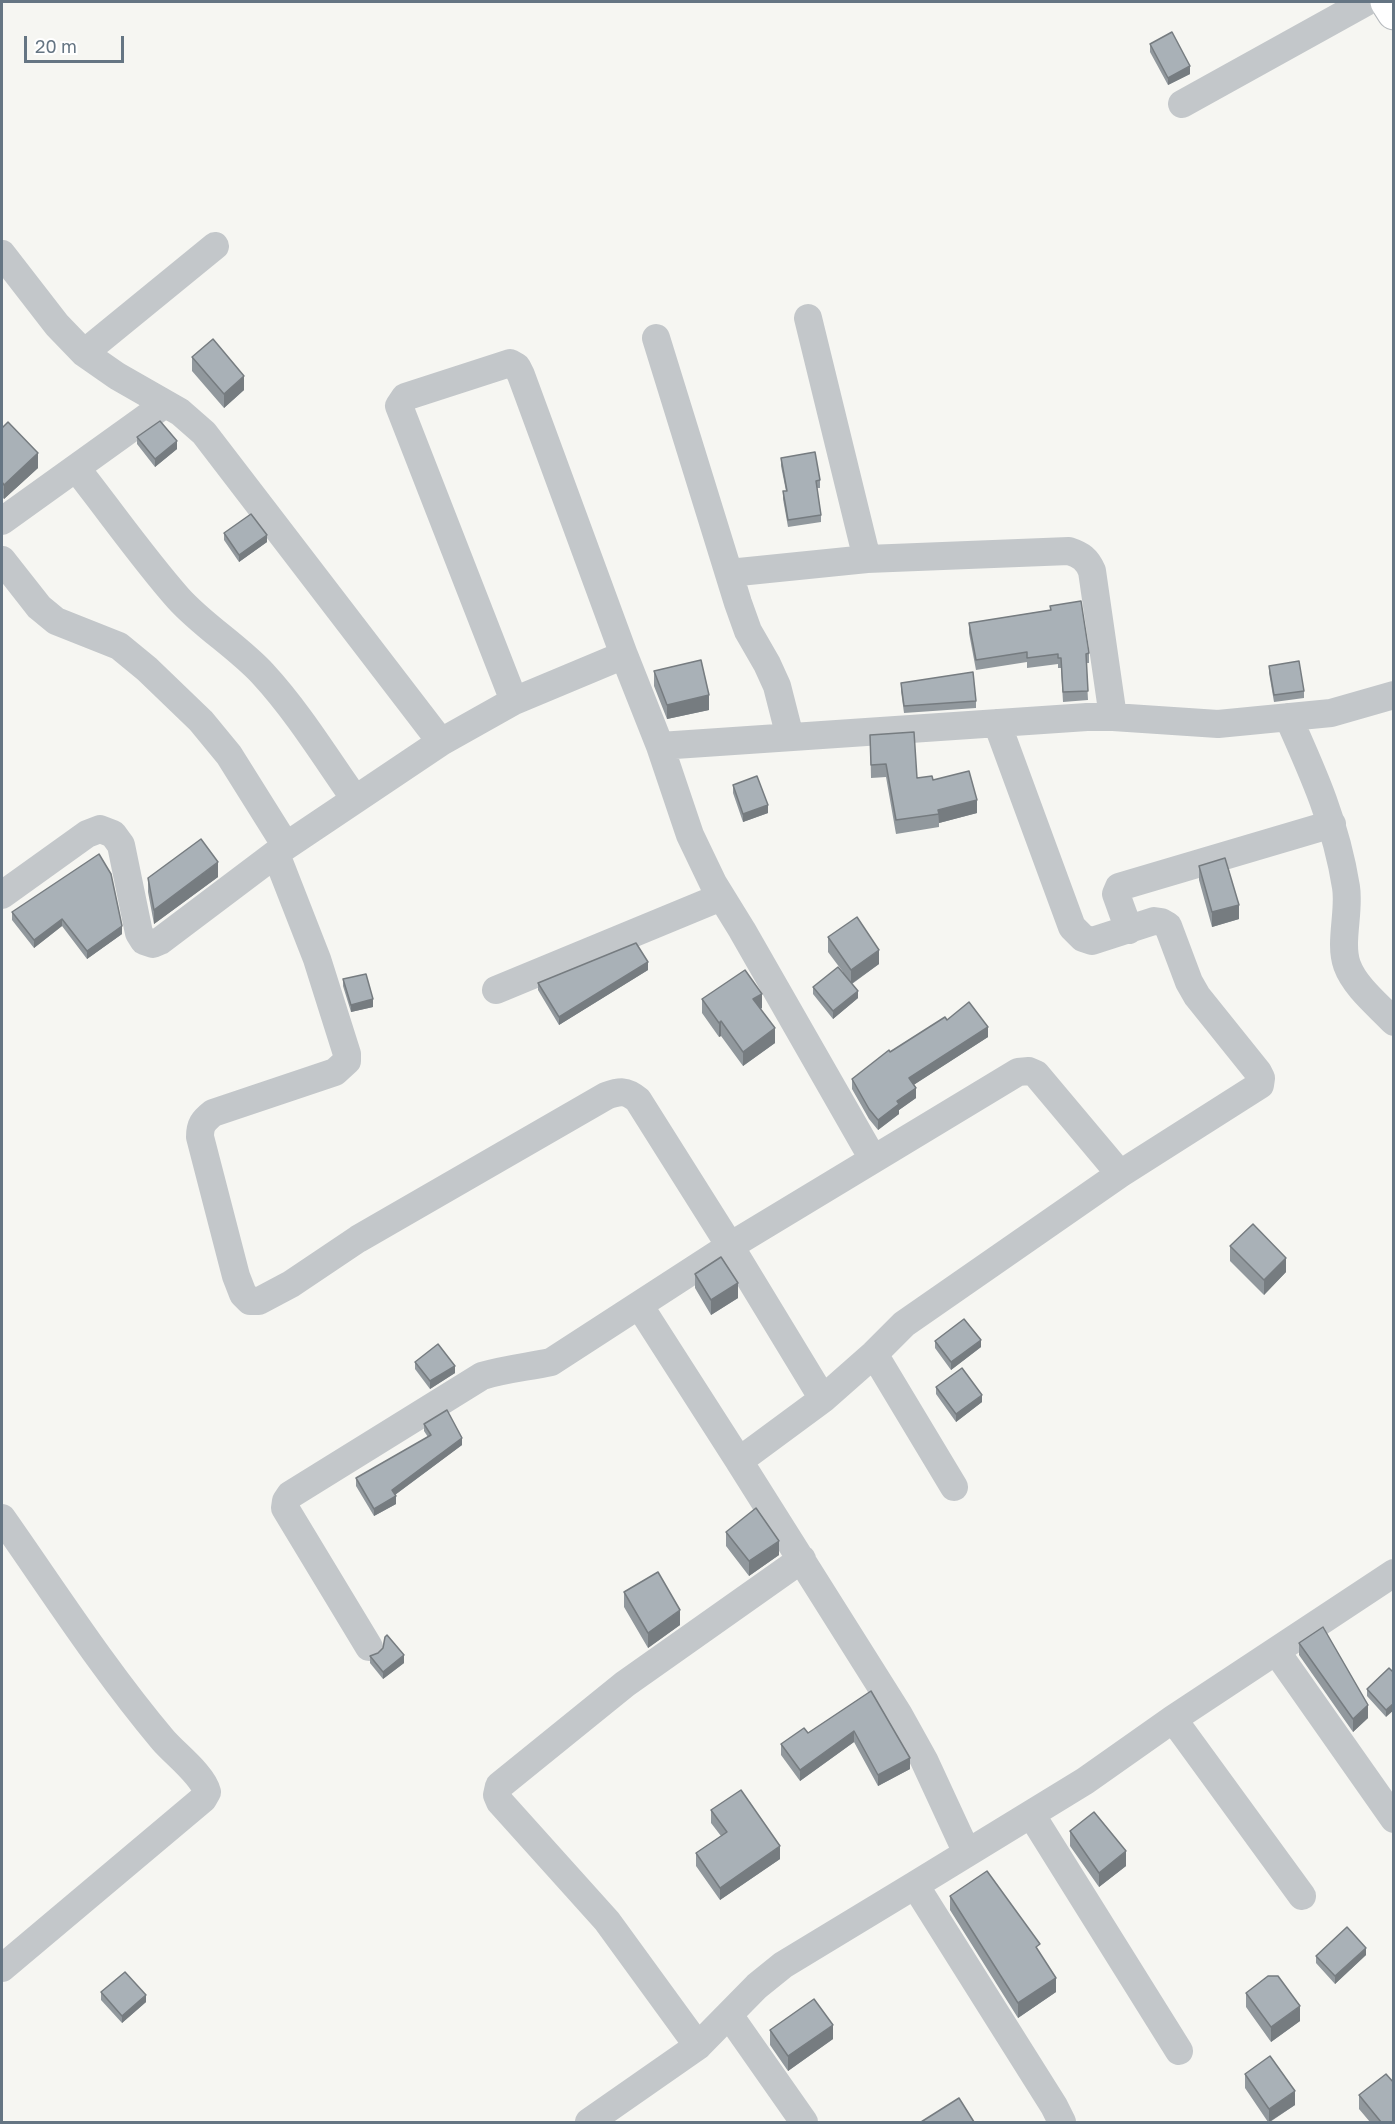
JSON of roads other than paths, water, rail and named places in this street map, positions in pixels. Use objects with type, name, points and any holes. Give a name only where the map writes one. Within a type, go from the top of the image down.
[{"type":"street","points":[[1182,105],[1366,2]]},
{"type":"street","points":[[1387,2],[1394,13]]},
{"type":"street","points":[[84,353],[215,246]]},
{"type":"street","points":[[2,254],[57,325],[84,353],[117,376],[180,412],[204,433],[441,742]]},
{"type":"street","points":[[808,318],[867,559]]},
{"type":"street","points":[[656,338],[748,631],[777,686],[790,737]]},
{"type":"street","points":[[514,701],[399,406],[405,397],[510,363],[517,367],[522,375],[624,655],[660,746],[690,835],[721,897],[873,1159]]},
{"type":"street","points":[[2,521],[165,404]]},
{"type":"street","points":[[76,468],[178,597],[199,620],[262,673],[356,799]]},
{"type":"street","points":[[729,573],[867,559],[1069,551],[1080,554],[1088,561],[1092,571],[1113,717]]},
{"type":"street","points":[[2,560],[39,607],[56,621],[119,646],[147,669],[201,721],[230,754],[281,850],[317,959],[347,1053],[347,1061],[335,1072],[213,1113],[203,1121],[200,1137],[243,1294],[250,1300],[259,1301],[291,1284],[387,1221],[606,1096],[618,1091],[628,1092],[638,1100],[730,1246],[822,1399]]},
{"type":"street","points":[[3,890],[87,834],[100,829],[113,834],[121,845],[139,933],[144,941],[153,944],[281,850],[441,742],[514,701],[624,655]]},
{"type":"street","points":[[660,746],[1113,717],[1218,724],[1331,713],[1394,695]]},
{"type":"street","points":[[1288,717],[1325,801],[1341,856],[1347,896],[1345,951],[1347,964],[1354,978],[1394,1022]]},
{"type":"street","points":[[739,1461],[822,1399],[874,1354],[904,1323],[1120,1174],[1260,1085],[1261,1078],[1197,996],[1168,926],[1154,921],[1092,941],[1083,938],[1072,927],[997,723]]},
{"type":"street","points":[[1129,930],[1116,894],[1119,887],[1332,824]]},
{"type":"street","points":[[496,990],[721,897]]},
{"type":"street","points":[[369,1647],[285,1508],[290,1495],[473,1381],[504,1369],[551,1362],[730,1246],[1018,1072],[1029,1071],[1036,1074],[1120,1174]]},
{"type":"street","points":[[639,1305],[899,1715],[924,1760],[967,1853]]},
{"type":"street","points":[[874,1354],[954,1487]]},
{"type":"street","points":[[2,1518],[134,1705],[172,1750],[205,1784],[207,1792],[203,1799],[2,1968]]},
{"type":"street","points":[[698,2046],[607,1921],[500,1802],[497,1795],[499,1786],[625,1684],[802,1559]]},
{"type":"street","points":[[589,2122],[698,2046],[757,1986],[783,1965],[1085,1781],[1276,1651],[1390,1583]]},
{"type":"street","points":[[1276,1651],[1394,1819]]},
{"type":"street","points":[[1173,1719],[1302,1896]]},
{"type":"street","points":[[1031,1814],[1179,2051]]},
{"type":"street","points":[[915,1885],[1062,2122]]},
{"type":"street","points":[[729,2015],[804,2122]]}]
